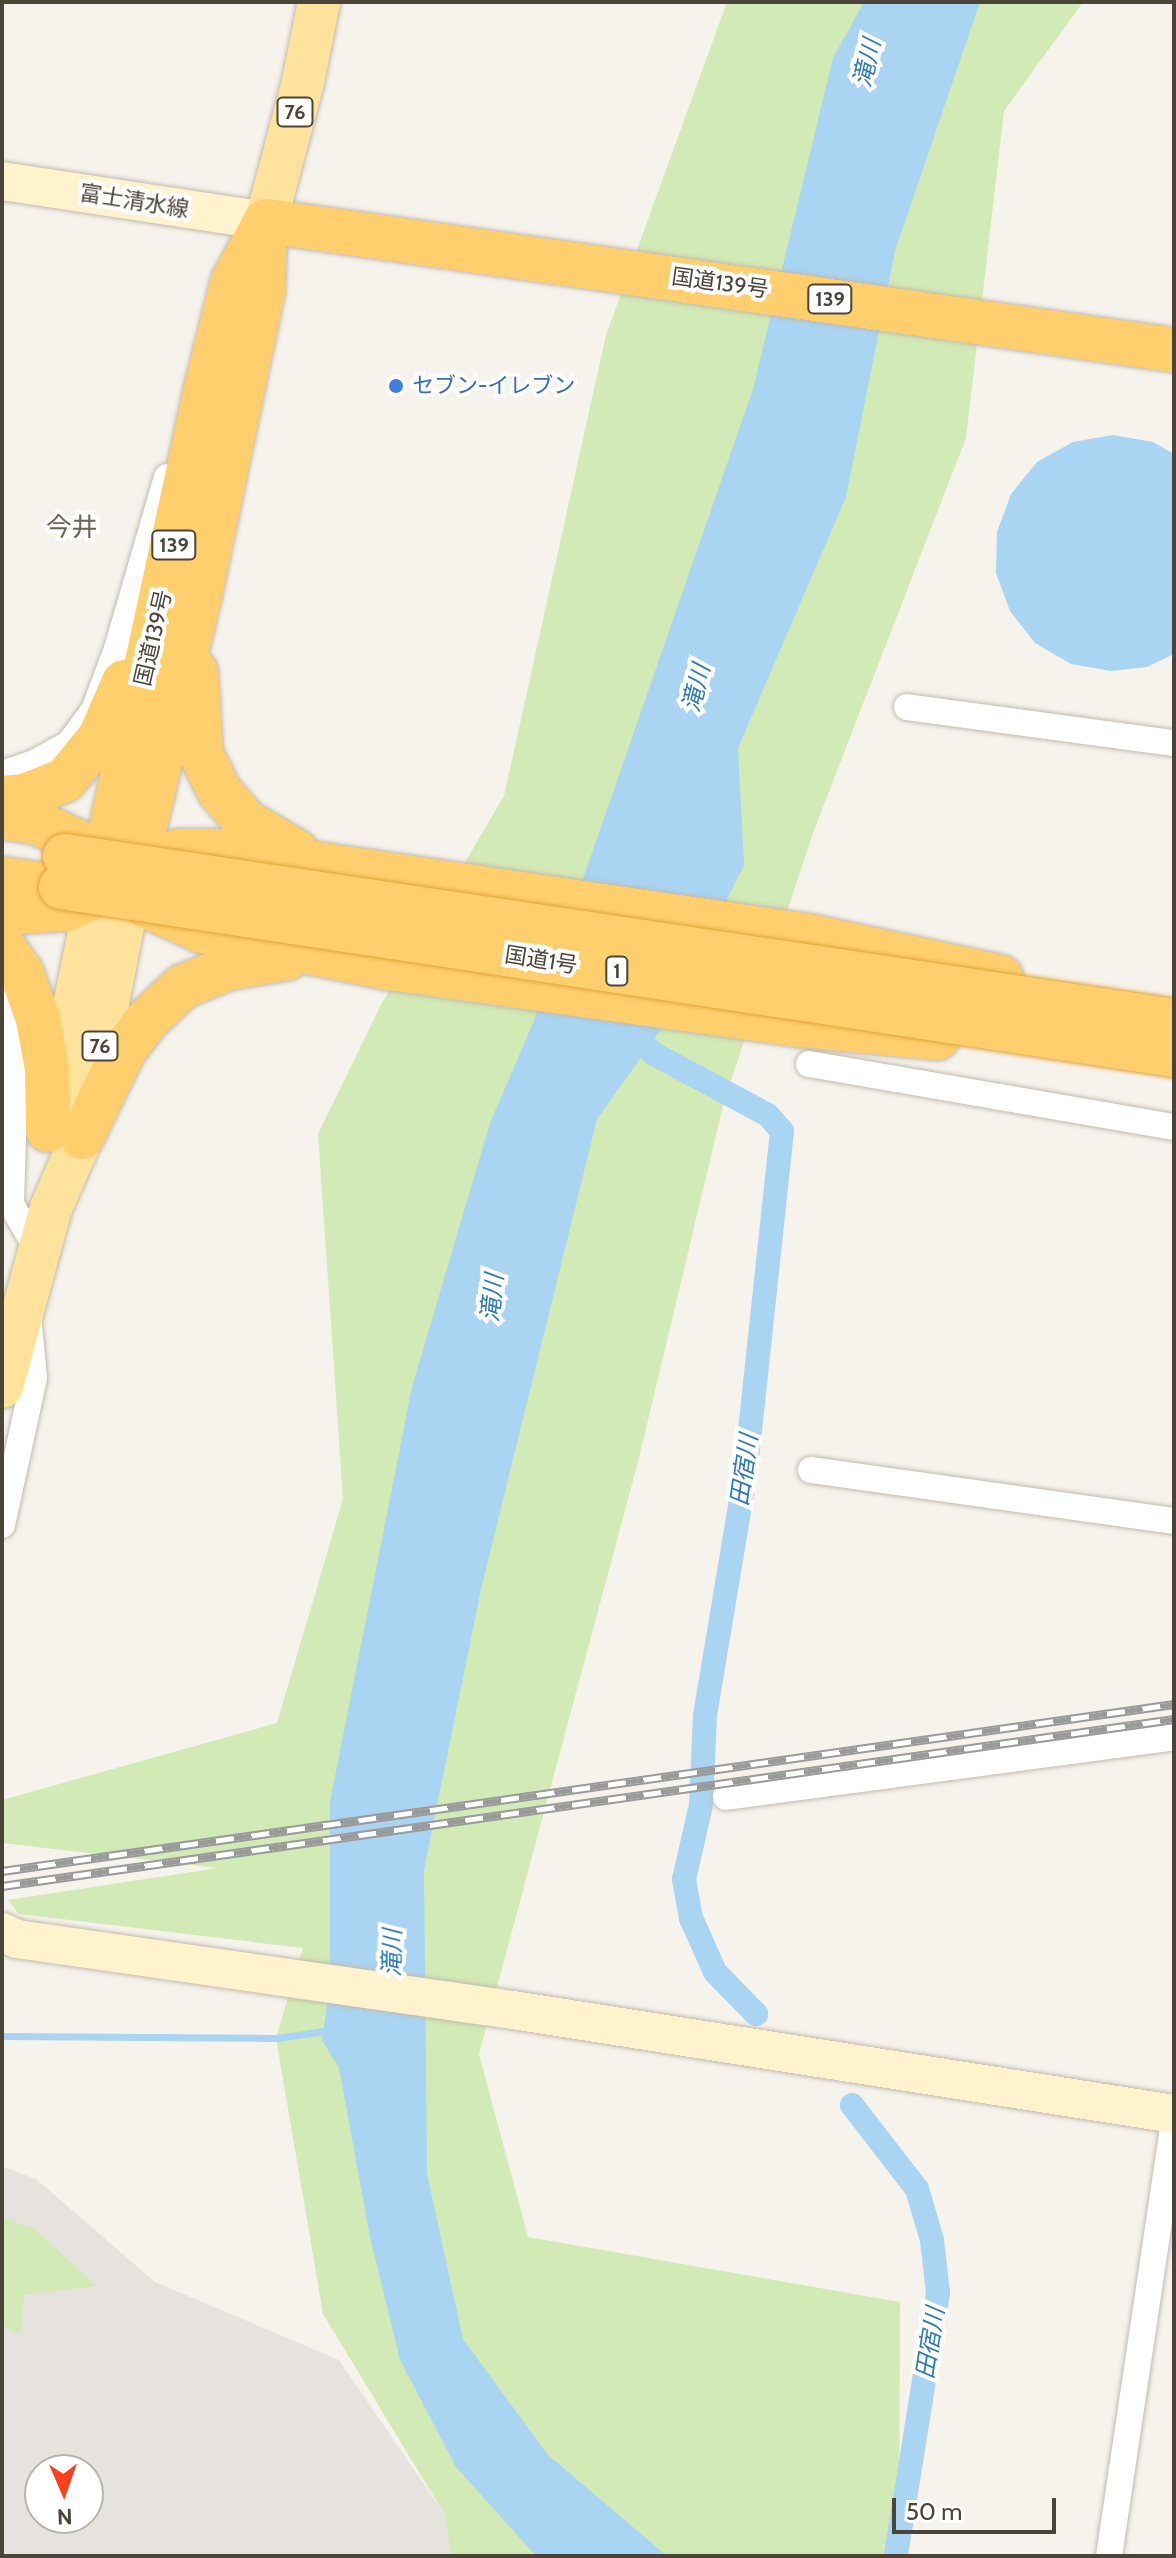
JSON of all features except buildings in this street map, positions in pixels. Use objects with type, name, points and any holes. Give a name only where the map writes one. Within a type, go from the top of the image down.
[{"type":"highway","name":"国道139号","points":[[266,221],[1174,350]]},
{"type":"highway","name":"国道139号","points":[[183,588],[206,389],[233,281],[266,221]]},
{"type":"highway","name":"国道139号","points":[[117,878],[183,588],[263,291],[266,221]]},
{"type":"highway","points":[[2,798],[25,796],[65,780],[100,737],[183,588]]},
{"type":"highway","points":[[183,588],[201,754],[220,792],[246,822],[281,845],[327,864]]},
{"type":"highway","name":"1","points":[[2,817],[38,823],[82,844],[155,912],[202,931],[389,968],[799,1025],[1174,1062]]},
{"type":"highway","name":"国道1号","points":[[2,847],[1174,1021]]},
{"type":"highway","points":[[2,913],[66,909],[117,878],[180,851],[227,851],[814,937],[1174,1013]]},
{"type":"highway","name":"国道1号","points":[[2,879],[1174,1055]]},
{"type":"highway","points":[[2,945],[22,974],[38,1019],[47,1069],[65,1134]]},
{"type":"highway","name":"1","points":[[65,1134],[146,1021],[182,987],[228,968],[313,954]]},
{"type":"main road","name":"76","points":[[266,221],[303,82],[319,2]]},
{"type":"main road","name":"76","points":[[2,1387],[51,1208],[117,878]]},
{"type":"street","name":"富士清水線","points":[[2,181],[266,221]]},
{"type":"street","points":[[2,774],[36,762],[69,744],[94,710],[117,649],[180,431],[206,389]]},
{"type":"street","points":[[907,707],[1174,743]]},
{"type":"street","points":[[2,995],[12,1019],[15,1075],[11,1204],[38,1250]]},
{"type":"street","points":[[809,1064],[1174,1127]]},
{"type":"street","points":[[2,1525],[34,1378],[26,1297]]},
{"type":"street","points":[[811,1470],[1174,1521]]},
{"type":"street","points":[[726,1797],[1174,1737]]},
{"type":"street","points":[[2,1932],[17,1939],[513,2010],[1174,2114]]},
{"type":"street","points":[[1109,2556],[1174,2122]]},
{"type":"shaded area","points":[[2,2166],[36,2179],[155,2282],[339,2360],[445,2515],[456,2556],[2,2556]]},
{"type":"green space","points":[[727,2],[1083,2],[1004,111],[966,438],[813,833],[724,1102],[638,1462],[479,2054],[528,2237],[900,2302],[899,2556],[451,2556],[445,2515],[323,2314],[276,2038],[303,1948],[19,1914],[8,1900],[218,1868],[2,1843],[2,1800],[277,1723],[343,1499],[318,1134],[382,1003],[504,796],[606,335]]},
{"type":"green space","points":[[2,2217],[35,2229],[96,2286],[24,2295],[20,2335],[2,2326]]},
{"type":"water","name":"滝川","points":[[864,2],[980,2],[895,251],[846,497],[738,748],[744,865],[662,1028],[597,1119],[481,1589],[424,1870],[427,2174],[463,2339],[548,2455],[667,2556],[536,2556],[456,2467],[400,2360],[370,2237],[339,2068],[322,2040],[330,1985],[330,1802],[412,1387],[490,1123],[533,1023],[753,389],[833,58]]},
{"type":"water","points":[[1113,435],[1153,442],[1174,454],[1174,654],[1147,667],[1111,671],[1071,664],[1035,643],[1010,611],[996,573],[997,532],[1011,494],[1037,462],[1073,442]]},
{"type":"waterway","name":"田宿川","points":[[623,1026],[654,1054],[768,1115],[782,1131],[745,1476],[705,1716],[701,1805],[684,1879],[691,1918],[715,1972],[756,2014]]},
{"type":"waterway","points":[[2,2036],[276,2038],[331,2030]]},
{"type":"waterway","name":"田宿川","points":[[852,2105],[917,2189],[932,2240],[938,2293],[896,2556]]},
{"type":"railway","points":[[2,1871],[1174,1704]]},
{"type":"railway","points":[[2,1886],[1174,1719]]},
{"type":"place","name":"セブン-イレブン","points":[[396,386]]},
{"type":"district","name":"今井","points":[[72,528]]}]
